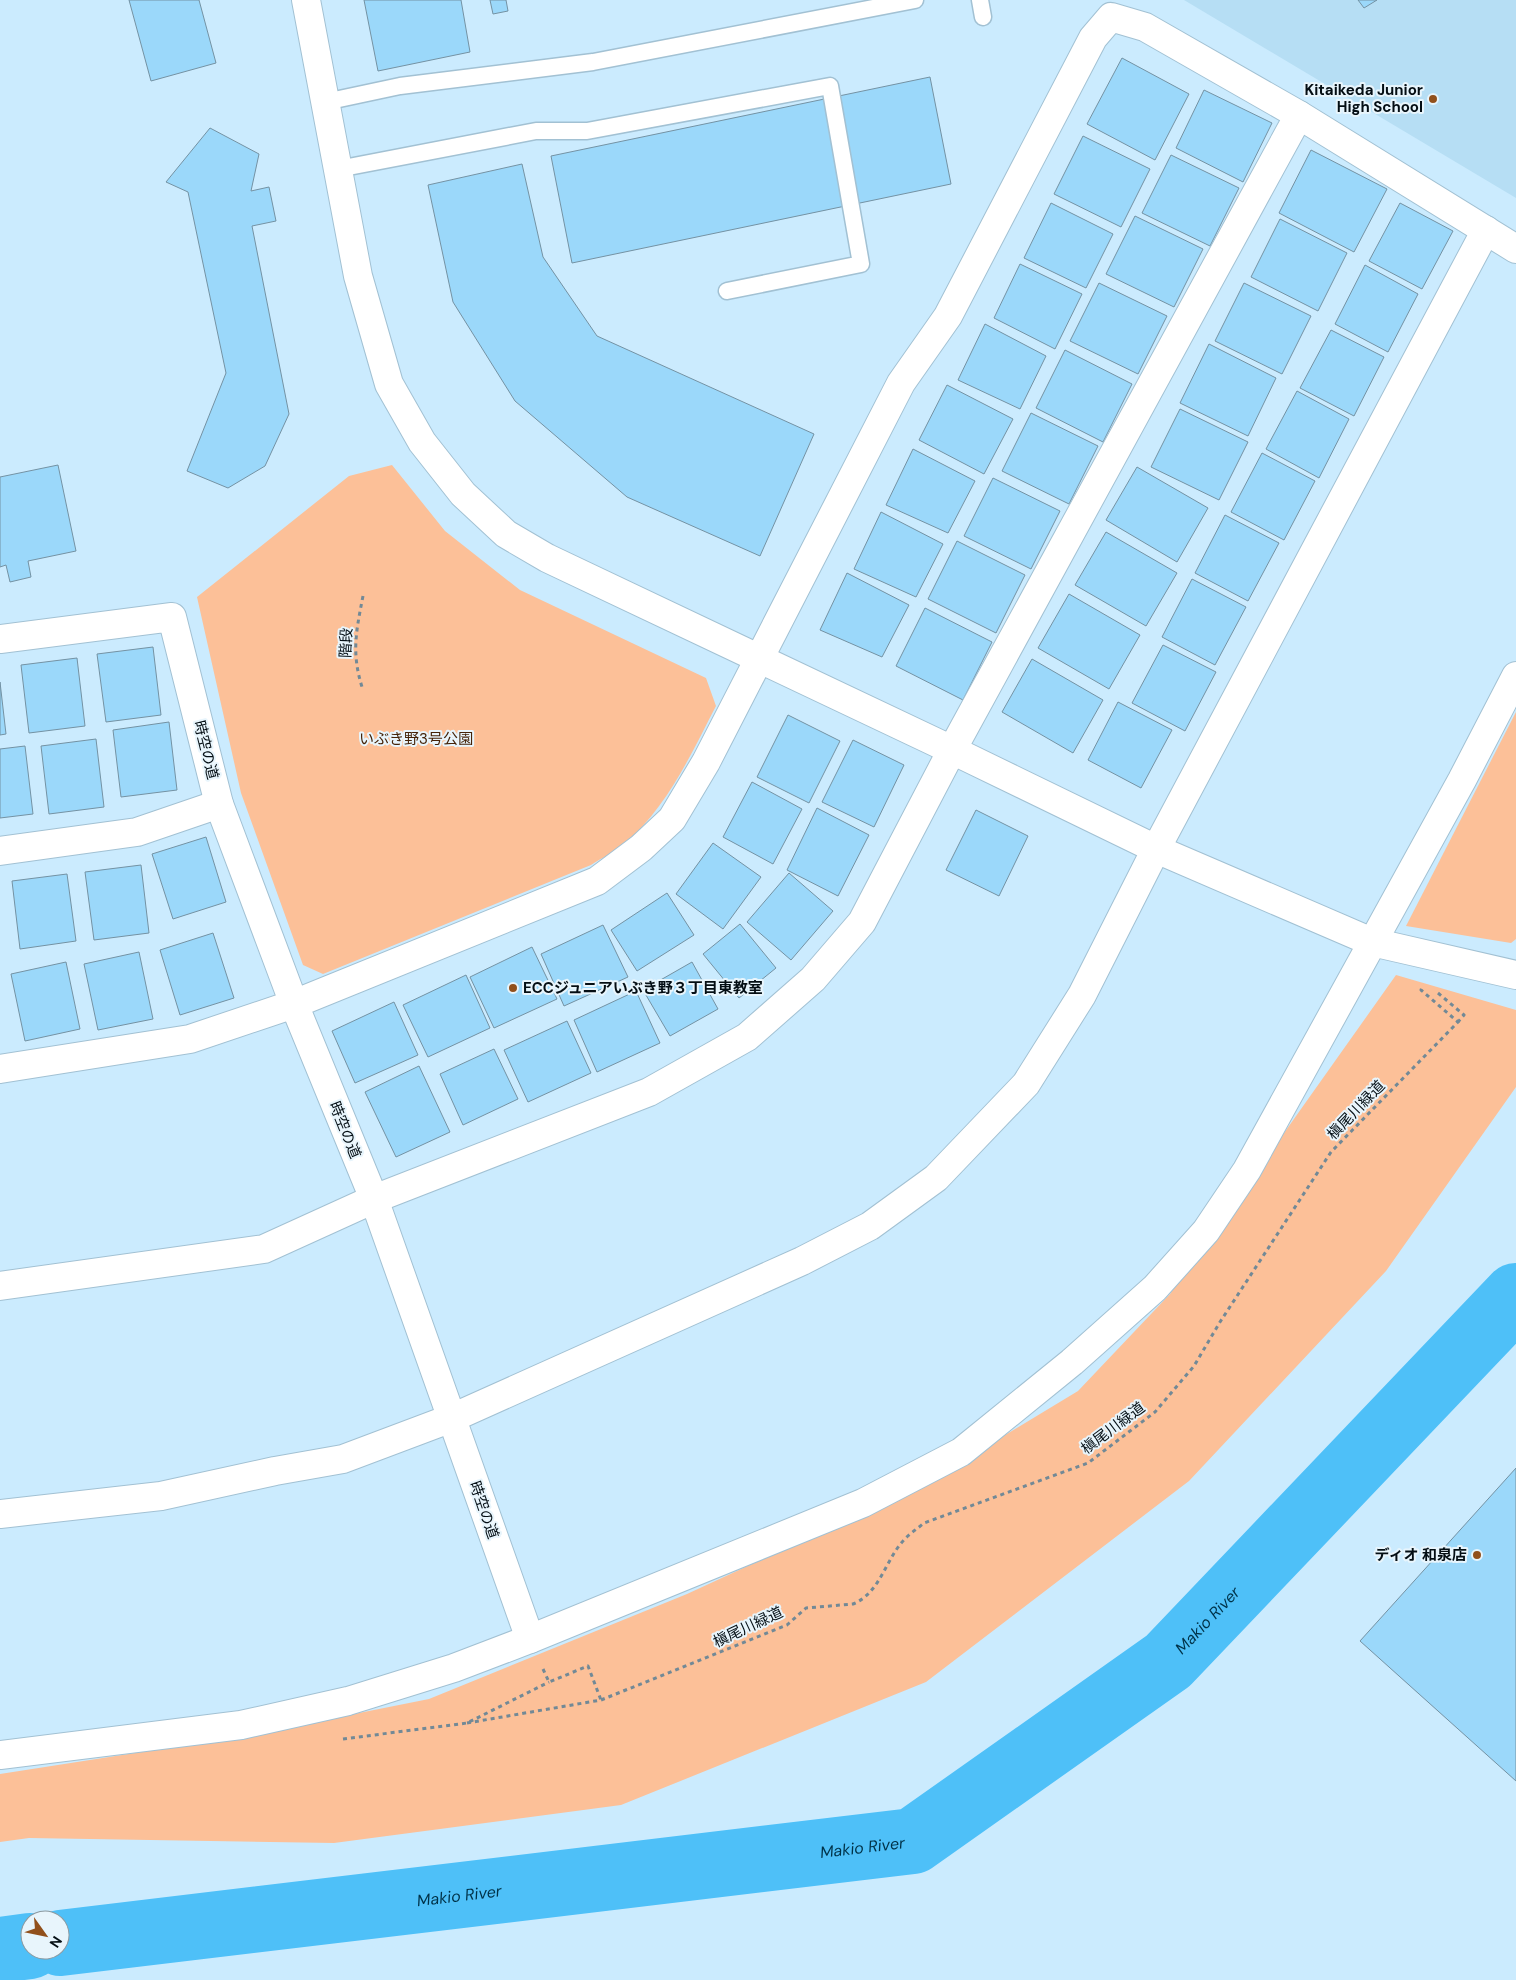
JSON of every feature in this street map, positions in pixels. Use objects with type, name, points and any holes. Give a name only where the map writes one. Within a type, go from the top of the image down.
[{"type":"street","points":[[306,0],[358,276],[389,384],[422,442],[462,494],[506,534],[547,558],[1156,849],[1372,942],[1516,975]]},
{"type":"street","points":[[0,1069],[190,1039],[294,1004],[598,881],[641,848],[672,819],[706,762],[901,384],[948,316],[1093,38],[1111,17],[1145,27],[1299,115],[1516,248]]},
{"type":"street","points":[[0,1286],[264,1249],[374,1200],[649,1092],[747,1037],[813,979],[862,922],[952,750],[1299,115]]},
{"type":"street","points":[[0,1514],[161,1496],[275,1471],[342,1459],[452,1418],[802,1261],[870,1226],[936,1178],[1026,1084],[1082,995],[1156,849],[1486,230]]},
{"type":"street","name":"時空の道","points":[[0,639],[172,617],[219,804],[294,1004],[374,1200],[530,1639]]},
{"type":"street","points":[[0,1754],[241,1725],[348,1701],[454,1668],[530,1639],[863,1503],[961,1452],[1072,1362],[1154,1288],[1206,1231],[1247,1170],[1462,780],[1516,676]]},
{"type":"street","points":[[0,851],[137,832],[219,804]]},
{"type":"lane","points":[[325,102],[400,86],[593,62],[916,0]]},
{"type":"lane","points":[[980,0],[983,17]]},
{"type":"lane","points":[[338,169],[536,131],[587,131],[830,86],[861,264],[727,291]]},
{"type":"path","name":"階段","points":[[363,596],[355,644],[356,669],[363,690]]},
{"type":"path","points":[[1422,984],[1421,990],[1458,1022],[1464,1015],[1436,991]]},
{"type":"path","name":"槇尾川緑道","points":[[467,1723],[602,1700],[787,1624],[806,1608],[854,1604],[861,1601],[875,1586],[903,1541],[924,1523],[1088,1462],[1155,1412],[1194,1366],[1220,1322],[1331,1152],[1458,1022]]},
{"type":"path","points":[[530,1639],[549,1682],[588,1666],[602,1700]]},
{"type":"shaded area","name":"Kitaikeda Junior High School","points":[[1184,0],[1516,0],[1516,198]]},
{"type":"green space","name":"いぶき野3号公園","points":[[392,465],[445,531],[520,590],[706,678],[716,706],[687,762],[665,798],[639,830],[616,851],[591,865],[323,974],[303,965],[241,793],[197,597],[349,476]]},
{"type":"green space","points":[[1516,712],[1516,939],[1511,943],[1406,926]]},
{"type":"green space","points":[[1396,975],[1516,1010],[1516,1087],[1386,1271],[1189,1481],[926,1682],[621,1805],[334,1843],[29,1838],[0,1842],[0,1774],[244,1736],[429,1699],[687,1594],[919,1487],[1078,1391],[1170,1294]]},
{"type":"building","points":[[129,0],[199,0],[216,63],[151,81]]},
{"type":"building","points":[[364,0],[461,0],[470,52],[378,71]]},
{"type":"building","points":[[490,0],[506,0],[508,11],[493,14]]},
{"type":"building","points":[[1358,0],[1377,0],[1364,8]]},
{"type":"building","points":[[1122,58],[1189,94],[1155,160],[1087,124]]},
{"type":"building","points":[[930,77],[951,184],[572,263],[551,156]]},
{"type":"building","points":[[1204,90],[1272,123],[1243,182],[1176,148]]},
{"type":"building","points":[[210,128],[259,154],[251,191],[269,187],[276,221],[252,226],[289,414],[265,466],[228,488],[187,471],[226,373],[188,192],[166,182]]},
{"type":"building","points":[[1083,136],[1150,169],[1121,227],[1054,194]]},
{"type":"building","points":[[1311,150],[1387,189],[1354,252],[1279,213]]},
{"type":"building","points":[[1171,155],[1239,188],[1210,246],[1142,213]]},
{"type":"building","points":[[522,164],[543,257],[597,336],[814,434],[760,556],[627,497],[515,401],[453,302],[428,185]]},
{"type":"building","points":[[1051,203],[1113,234],[1086,288],[1024,258]]},
{"type":"building","points":[[1400,203],[1453,231],[1422,289],[1369,261]]},
{"type":"building","points":[[1135,216],[1203,249],[1174,307],[1106,274]]},
{"type":"building","points":[[1280,219],[1347,253],[1318,311],[1251,277]]},
{"type":"building","points":[[1020,264],[1082,294],[1055,349],[994,318]]},
{"type":"building","points":[[1365,265],[1418,294],[1388,352],[1335,324]]},
{"type":"building","points":[[1099,283],[1167,316],[1138,374],[1070,341]]},
{"type":"building","points":[[1244,283],[1311,316],[1282,374],[1215,341]]},
{"type":"building","points":[[985,324],[1046,356],[1020,409],[958,380]]},
{"type":"building","points":[[1331,330],[1384,357],[1354,416],[1300,388]]},
{"type":"building","points":[[1209,344],[1276,378],[1248,436],[1180,403]]},
{"type":"building","points":[[1065,350],[1132,384],[1103,442],[1036,408]]},
{"type":"building","points":[[947,385],[1013,419],[984,474],[919,440]]},
{"type":"building","points":[[1297,391],[1349,419],[1319,478],[1266,449]]},
{"type":"building","points":[[1180,409],[1248,442],[1219,500],[1151,467]]},
{"type":"building","points":[[1031,413],[1098,446],[1069,504],[1002,471]]},
{"type":"building","points":[[913,449],[975,481],[948,533],[886,505]]},
{"type":"building","points":[[1262,453],[1315,481],[1284,540],[1231,512]]},
{"type":"building","points":[[58,465],[76,551],[28,561],[31,577],[10,582],[6,565],[0,567],[0,477]]},
{"type":"building","points":[[1137,467],[1208,508],[1177,562],[1106,520]]},
{"type":"building","points":[[993,478],[1060,511],[1031,569],[964,536]]},
{"type":"building","points":[[881,512],[943,544],[916,597],[854,569]]},
{"type":"building","points":[[1225,515],[1279,543],[1248,601],[1195,573]]},
{"type":"building","points":[[1106,532],[1177,573],[1146,626],[1075,585]]},
{"type":"building","points":[[957,541],[1025,575],[996,633],[928,599]]},
{"type":"building","points":[[847,573],[909,605],[882,657],[820,630]]},
{"type":"building","points":[[1192,579],[1246,607],[1215,665],[1162,637]]},
{"type":"building","points":[[1069,594],[1140,635],[1109,689],[1038,648]]},
{"type":"building","points":[[925,608],[992,642],[963,700],[896,666]]},
{"type":"building","points":[[1163,645],[1216,672],[1185,731],[1132,703]]},
{"type":"building","points":[[153,647],[161,715],[106,722],[97,654]]},
{"type":"building","points":[[77,658],[85,726],[29,733],[21,665]]},
{"type":"building","points":[[1032,659],[1103,700],[1073,753],[1002,712]]},
{"type":"building","points":[[0,682],[6,734],[0,735]]},
{"type":"building","points":[[1118,702],[1172,730],[1141,788],[1088,760]]},
{"type":"building","points":[[788,715],[840,741],[809,803],[757,777]]},
{"type":"building","points":[[169,722],[177,790],[121,797],[113,730]]},
{"type":"building","points":[[96,739],[104,807],[49,814],[41,746]]},
{"type":"building","points":[[853,740],[904,765],[874,827],[822,802]]},
{"type":"building","points":[[25,746],[33,814],[0,818],[0,749]]},
{"type":"building","points":[[752,782],[802,809],[773,864],[723,837]]},
{"type":"building","points":[[817,808],[869,835],[838,896],[787,870]]},
{"type":"building","points":[[976,810],[1028,836],[999,896],[946,870]]},
{"type":"building","points":[[206,837],[226,902],[173,919],[152,854]]},
{"type":"building","points":[[713,843],[761,877],[723,929],[676,894]]},
{"type":"building","points":[[141,865],[149,933],[94,940],[85,872]]},
{"type":"building","points":[[789,873],[833,911],[791,960],[747,922]]},
{"type":"building","points":[[67,874],[76,941],[20,949],[12,881]]},
{"type":"building","points":[[667,893],[694,935],[637,971],[611,930]]},
{"type":"building","points":[[740,924],[776,968],[739,998],[703,954]]},
{"type":"building","points":[[603,925],[628,977],[564,1006],[541,954]]},
{"type":"building","points":[[213,933],[234,998],[180,1015],[160,950]]},
{"type":"building","name":"ECCジュニアいぶき野３丁目東教室","points":[[532,947],[557,999],[494,1028],[470,977]]},
{"type":"building","points":[[139,952],[153,1019],[98,1030],[84,964]]},
{"type":"building","points":[[66,962],[80,1029],[25,1041],[11,974]]},
{"type":"building","points":[[692,962],[718,1009],[670,1036],[643,990]]},
{"type":"building","points":[[466,975],[490,1028],[428,1057],[403,1005]]},
{"type":"building","points":[[636,991],[660,1043],[597,1072],[574,1020]]},
{"type":"building","points":[[394,1002],[418,1055],[355,1083],[332,1031]]},
{"type":"building","points":[[567,1021],[591,1073],[528,1102],[504,1050]]},
{"type":"building","points":[[494,1049],[518,1099],[463,1125],[440,1074]]},
{"type":"building","points":[[419,1066],[450,1132],[396,1157],[365,1092]]},
{"type":"building","name":"ディオ 和泉店","points":[[1516,1468],[1516,1781],[1360,1641]]},
{"type":"waterway","name":"Makio River","points":[[70,1942],[913,1841],[1168,1661],[1516,1296]]},
{"type":"waterway","name":"Makio River","points":[[0,1950],[20,1947]]},
{"type":"place","name":"Kitaikeda Junior High School","points":[[1433,99]]},
{"type":"place","name":"ECCジュニアいぶき野３丁目東教室","points":[[513,988]]},
{"type":"place","name":"ディオ 和泉店","points":[[1477,1555]]}]
